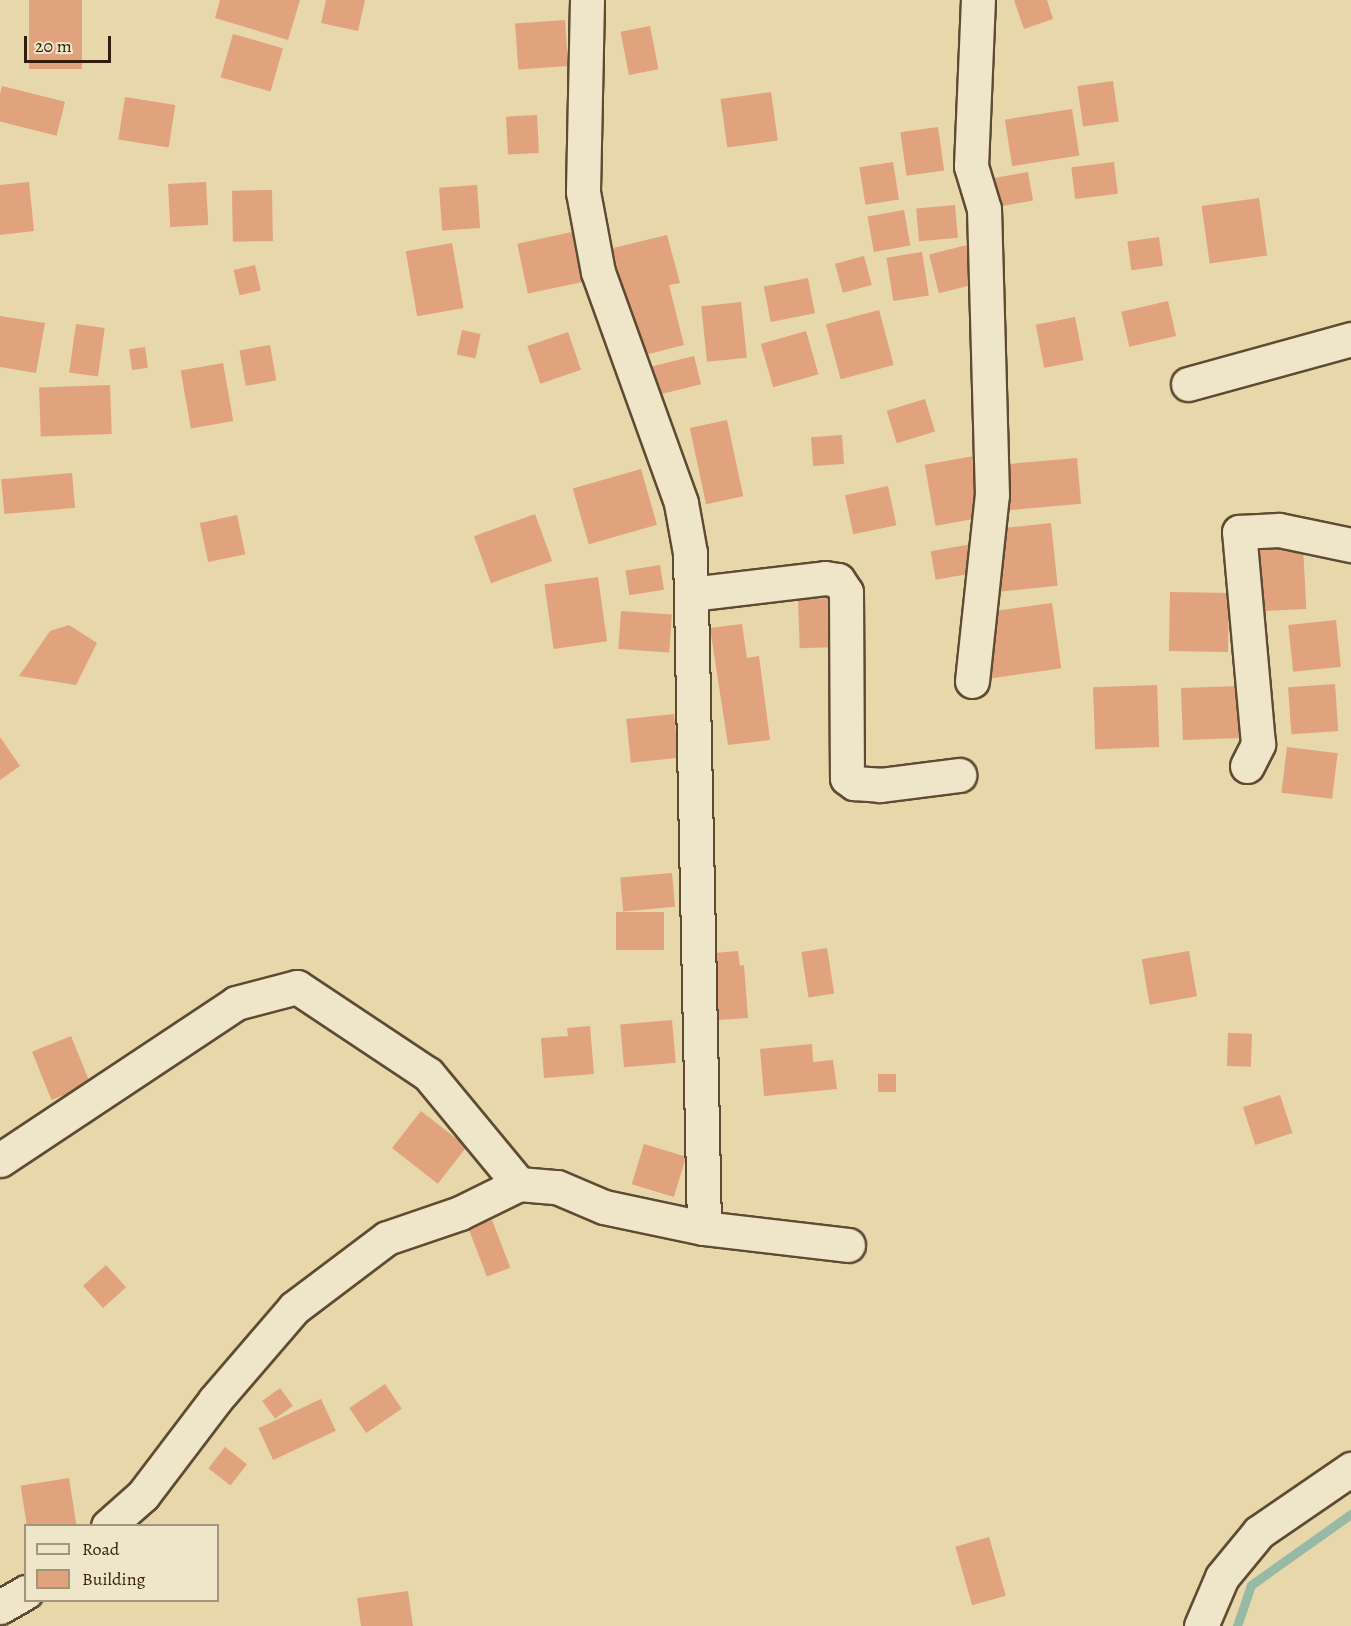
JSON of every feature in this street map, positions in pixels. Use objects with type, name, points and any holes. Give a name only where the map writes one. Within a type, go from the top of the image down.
[{"type":"street","points":[[587,0],[583,192],[598,272],[681,503],[691,594],[704,1228]]},
{"type":"street","points":[[972,681],[993,495],[984,209],[971,166],[978,0]]},
{"type":"street","points":[[1188,384],[1351,339]]},
{"type":"street","points":[[1247,766],[1258,744],[1239,532],[1279,530],[1351,545]]},
{"type":"street","points":[[691,594],[825,578],[838,580],[846,592],[847,778],[854,783],[880,785],[959,775]]},
{"type":"street","points":[[0,1160],[236,1003],[297,987],[428,1074],[519,1184]]},
{"type":"street","points":[[110,1524],[143,1496],[214,1400],[294,1308],[387,1238],[460,1213],[519,1184],[557,1187],[604,1207],[704,1228],[848,1245]]},
{"type":"street","points":[[1201,1626],[1222,1577],[1259,1532],[1351,1468]]},
{"type":"street","points":[[0,1608],[24,1593]]},
{"type":"building","points":[[29,0],[82,0],[82,69],[29,69]]},
{"type":"building","points":[[220,0],[300,0],[288,40],[215,18]]},
{"type":"building","points":[[326,0],[365,0],[358,31],[321,23]]},
{"type":"building","points":[[1014,0],[1047,0],[1053,19],[1024,29]]},
{"type":"building","points":[[565,20],[568,66],[518,69],[515,23]]},
{"type":"building","points":[[650,26],[658,69],[629,75],[621,32]]},
{"type":"building","points":[[233,34],[283,48],[271,92],[221,77]]},
{"type":"building","points":[[1113,81],[1119,122],[1083,127],[1077,86]]},
{"type":"building","points":[[2,86],[65,102],[57,136],[0,122]]},
{"type":"building","points":[[771,92],[778,141],[727,148],[720,99]]},
{"type":"building","points":[[125,97],[175,105],[169,147],[118,139]]},
{"type":"building","points":[[1072,109],[1079,155],[1012,166],[1005,120]]},
{"type":"building","points":[[537,115],[539,153],[508,155],[506,117]]},
{"type":"building","points":[[938,127],[944,171],[906,176],[900,132]]},
{"type":"building","points":[[893,162],[899,200],[865,205],[859,167]]},
{"type":"building","points":[[1114,162],[1118,194],[1075,199],[1071,167]]},
{"type":"building","points":[[1028,172],[1033,201],[987,209],[982,180]]},
{"type":"building","points":[[29,182],[34,231],[0,235],[0,185]]},
{"type":"building","points":[[206,182],[208,225],[170,227],[168,184]]},
{"type":"building","points":[[477,185],[480,228],[442,231],[439,188]]},
{"type":"building","points":[[272,190],[273,241],[233,242],[232,191]]},
{"type":"building","points":[[1259,198],[1267,255],[1210,264],[1202,206]]},
{"type":"building","points":[[955,205],[958,238],[919,241],[916,208]]},
{"type":"building","points":[[904,210],[910,245],[874,252],[868,216]]},
{"type":"building","points":[[572,232],[583,282],[528,294],[517,244]]},
{"type":"building","points":[[667,235],[680,283],[669,285],[684,345],[637,357],[613,248]]},
{"type":"building","points":[[1159,237],[1163,266],[1131,270],[1127,241]]},
{"type":"building","points":[[452,243],[463,308],[417,316],[406,251]]},
{"type":"building","points":[[967,245],[977,284],[939,293],[929,254]]},
{"type":"building","points":[[922,252],[929,295],[893,301],[886,258]]},
{"type":"building","points":[[864,256],[872,285],[843,293],[835,264]]},
{"type":"building","points":[[255,265],[261,290],[239,295],[234,270]]},
{"type":"building","points":[[808,278],[815,313],[771,322],[764,287]]},
{"type":"building","points":[[1168,301],[1176,336],[1129,347],[1121,312]]},
{"type":"building","points":[[741,302],[747,358],[707,362],[701,306]]},
{"type":"building","points":[[879,310],[894,365],[841,379],[826,324]]},
{"type":"building","points":[[0,316],[45,323],[36,373],[0,367]]},
{"type":"building","points":[[1075,317],[1083,360],[1044,368],[1036,325]]},
{"type":"building","points":[[76,324],[105,328],[98,377],[69,373]]},
{"type":"building","points":[[462,330],[481,334],[475,358],[457,354]]},
{"type":"building","points":[[806,331],[818,374],[773,387],[761,344]]},
{"type":"building","points":[[568,332],[581,370],[540,384],[527,346]]},
{"type":"building","points":[[270,345],[276,380],[246,386],[239,350]]},
{"type":"building","points":[[145,347],[148,368],[132,370],[129,349]]},
{"type":"building","points":[[694,356],[701,384],[653,396],[645,368]]},
{"type":"building","points":[[223,363],[233,421],[191,429],[181,370]]},
{"type":"building","points":[[110,385],[112,434],[41,436],[39,387]]},
{"type":"building","points":[[925,399],[935,432],[897,443],[887,411]]},
{"type":"building","points":[[727,420],[743,496],[706,504],[690,428]]},
{"type":"building","points":[[842,435],[844,464],[813,466],[811,437]]},
{"type":"building","points":[[974,456],[985,517],[936,526],[925,465]]},
{"type":"building","points":[[1077,458],[1081,504],[1007,510],[1003,464]]},
{"type":"building","points":[[641,469],[657,525],[589,544],[573,489]]},
{"type":"building","points":[[72,473],[75,508],[4,514],[1,479]]},
{"type":"building","points":[[888,486],[896,525],[853,534],[845,495]]},
{"type":"building","points":[[535,514],[552,561],[491,583],[474,536]]},
{"type":"building","points":[[237,515],[245,554],[208,562],[200,523]]},
{"type":"building","points":[[1051,523],[1058,586],[1001,592],[994,529]]},
{"type":"building","points":[[972,544],[977,573],[936,580],[931,551]]},
{"type":"building","points":[[1303,546],[1306,609],[1262,611],[1259,548]]},
{"type":"building","points":[[660,565],[664,590],[629,595],[625,570]]},
{"type":"building","points":[[598,577],[607,641],[554,649],[545,585]]},
{"type":"building","points":[[1170,592],[1229,593],[1228,652],[1169,651]]},
{"type":"building","points":[[835,598],[837,647],[800,648],[798,599]]},
{"type":"building","points":[[1052,603],[1061,668],[990,678],[981,613]]},
{"type":"building","points":[[621,611],[672,615],[669,652],[618,649]]},
{"type":"building","points":[[1336,620],[1341,667],[1293,672],[1288,625]]},
{"type":"building","points":[[742,624],[747,658],[759,656],[770,740],[728,745],[710,628]]},
{"type":"building","points":[[69,625],[97,643],[76,685],[19,676],[50,631]]},
{"type":"building","points":[[1335,684],[1338,731],[1291,734],[1288,687]]},
{"type":"building","points":[[1157,685],[1159,747],[1095,749],[1093,687]]},
{"type":"building","points":[[1240,686],[1242,738],[1183,740],[1181,688]]},
{"type":"building","points":[[674,714],[679,758],[631,763],[626,719]]},
{"type":"building","points":[[0,737],[20,766],[0,780]]},
{"type":"building","points":[[1287,747],[1338,753],[1332,799],[1281,793]]},
{"type":"building","points":[[672,873],[675,907],[623,911],[620,878]]},
{"type":"building","points":[[616,912],[664,912],[664,950],[616,950]]},
{"type":"building","points":[[827,948],[834,993],[809,998],[801,952]]},
{"type":"building","points":[[738,951],[740,966],[744,965],[748,1018],[719,1020],[714,953]]},
{"type":"building","points":[[1189,951],[1197,996],[1150,1005],[1142,959]]},
{"type":"building","points":[[672,1020],[676,1063],[624,1067],[620,1025]]},
{"type":"building","points":[[590,1026],[594,1074],[544,1078],[541,1038],[568,1036],[567,1028]]},
{"type":"building","points":[[1228,1033],[1252,1034],[1251,1067],[1227,1066]]},
{"type":"building","points":[[71,1036],[90,1084],[52,1100],[32,1052]]},
{"type":"building","points":[[812,1044],[813,1062],[833,1060],[837,1089],[764,1096],[760,1049]]},
{"type":"building","points":[[878,1074],[896,1074],[896,1092],[878,1092]]},
{"type":"building","points":[[1280,1095],[1292,1133],[1255,1145],[1243,1107]]},
{"type":"building","points":[[421,1111],[467,1147],[438,1184],[392,1148]]},
{"type":"building","points":[[644,1144],[686,1157],[674,1197],[632,1184]]},
{"type":"building","points":[[492,1220],[510,1268],[487,1277],[469,1229]]},
{"type":"building","points":[[106,1265],[126,1287],[103,1308],[83,1286]]},
{"type":"building","points":[[385,1384],[402,1409],[366,1433],[349,1408]]},
{"type":"building","points":[[280,1388],[293,1406],[275,1419],[262,1401]]},
{"type":"building","points":[[321,1399],[336,1431],[273,1460],[258,1428]]},
{"type":"building","points":[[225,1447],[247,1464],[230,1486],[208,1468]]},
{"type":"building","points":[[69,1478],[76,1524],[27,1524],[21,1486]]},
{"type":"building","points":[[989,1537],[1006,1596],[972,1605],[955,1547]]},
{"type":"building","points":[[408,1591],[413,1626],[361,1626],[357,1598]]},
{"type":"waterway","points":[[1237,1626],[1251,1585],[1351,1514]]}]
